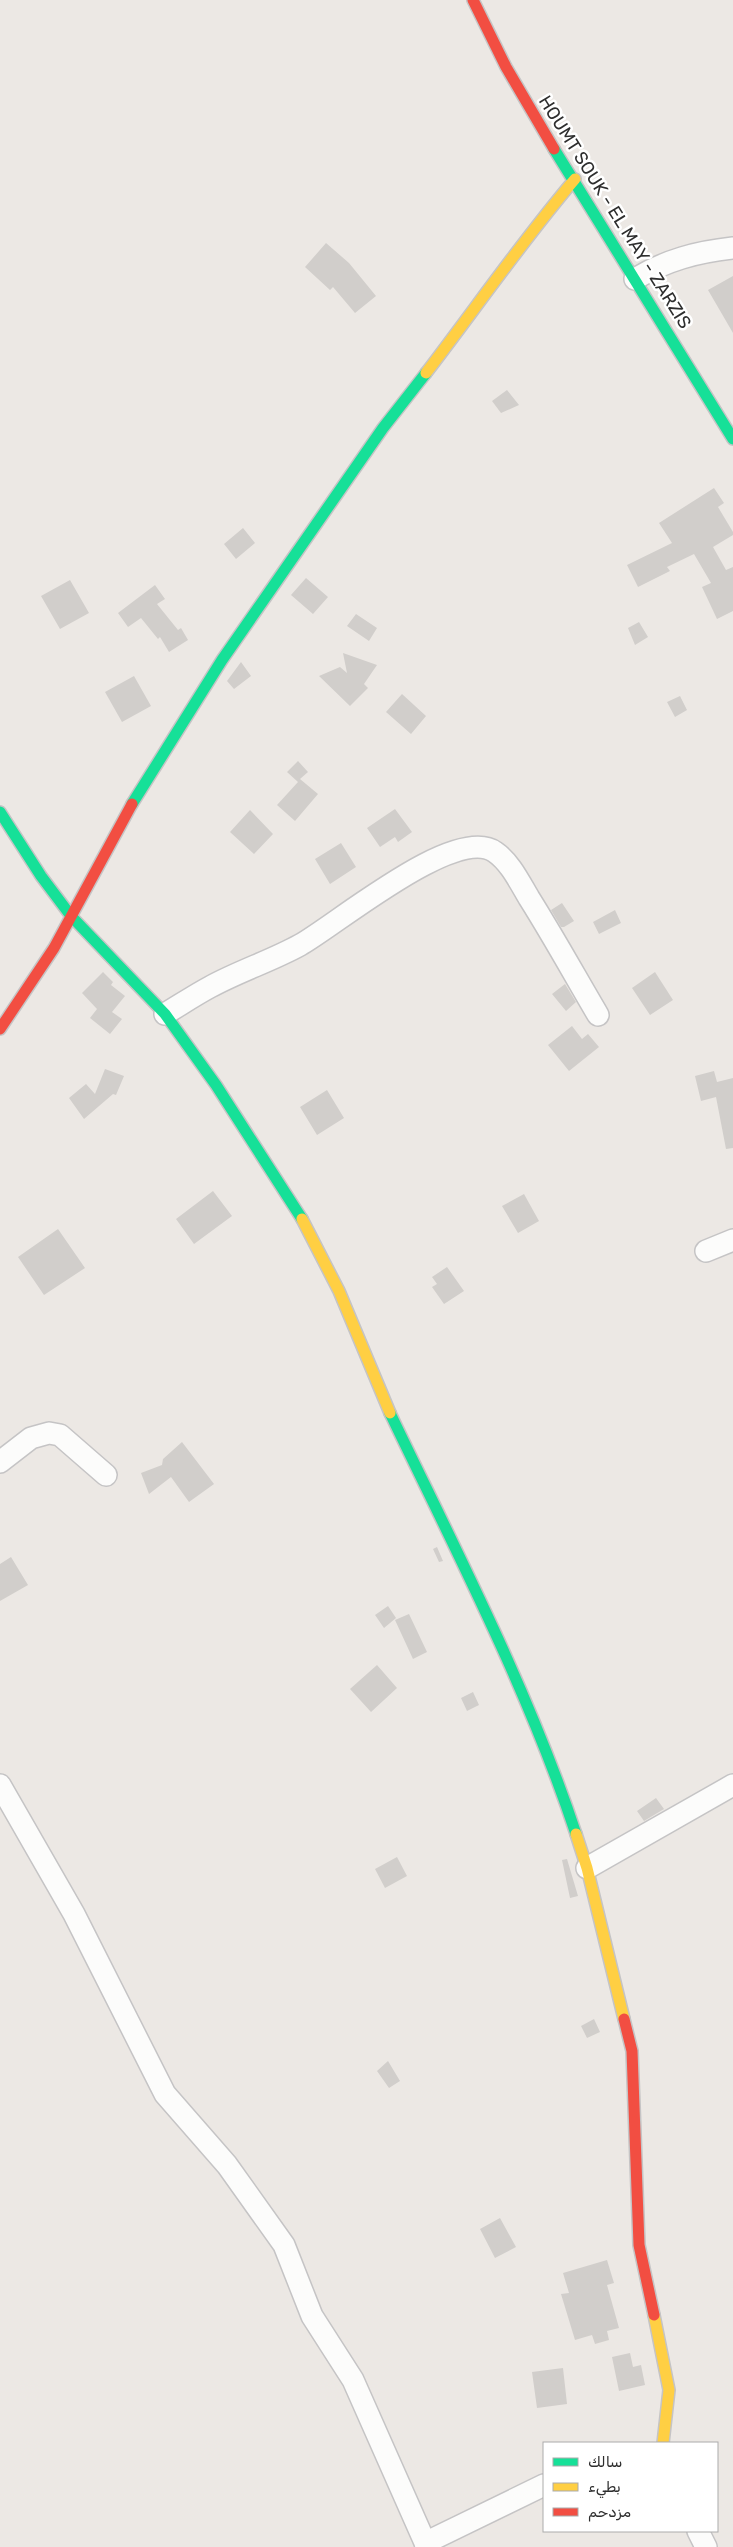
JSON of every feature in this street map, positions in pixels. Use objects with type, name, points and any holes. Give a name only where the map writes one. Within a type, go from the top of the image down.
[{"type":"street","name":"HOUMT SOUK - EL MAY - ZARZIS","points":[[472,0],[506,67],[733,439]]},
{"type":"street","points":[[0,1030],[54,948],[139,792],[222,660],[342,490],[383,428],[489,292],[529,232],[575,180]]},
{"type":"street","points":[[636,279],[652,269],[682,257],[702,251],[733,248]]},
{"type":"street","points":[[0,812],[41,876],[71,916],[165,1014],[216,1086],[299,1214],[339,1291],[377,1385],[525,1700],[561,1789],[587,1868],[632,2051],[639,2245],[669,2390],[657,2442]]},
{"type":"street","points":[[165,1014],[210,987],[300,946],[358,908],[393,882],[425,863],[454,852],[477,848],[495,851],[514,874],[598,1015]]},
{"type":"street","points":[[706,1251],[733,1240]]},
{"type":"street","points":[[0,1462],[31,1438],[49,1433],[60,1435],[106,1475]]},
{"type":"street","points":[[0,1785],[74,1914],[165,2094],[227,2165],[284,2245],[312,2316],[353,2380],[426,2545],[543,2486]]},
{"type":"street","points":[[587,1868],[733,1785]]},
{"type":"street","points":[[698,2532],[706,2547]]},
{"type":"building","points":[[326,243],[349,263],[376,296],[355,313],[333,287],[330,290],[305,267]]},
{"type":"building","points":[[733,276],[733,333],[708,290]]},
{"type":"building","points":[[507,390],[519,405],[501,413],[492,401]]},
{"type":"building","points":[[714,488],[724,503],[718,507],[733,532],[733,535],[713,547],[726,570],[733,567],[733,611],[717,619],[702,587],[711,583],[694,554],[667,567],[670,571],[638,587],[627,565],[672,543],[659,523]]},
{"type":"building","points":[[243,528],[255,543],[236,559],[224,544]]},
{"type":"building","points":[[306,578],[328,597],[313,614],[291,595]]},
{"type":"building","points":[[70,580],[89,613],[60,629],[41,596]]},
{"type":"building","points":[[155,585],[165,599],[157,604],[178,630],[181,628],[188,640],[169,652],[160,637],[158,639],[141,618],[128,627],[118,613]]},
{"type":"building","points":[[356,614],[377,628],[369,641],[347,626]]},
{"type":"building","points":[[639,622],[648,637],[635,645],[628,628]]},
{"type":"building","points":[[343,653],[377,665],[364,684],[368,688],[350,706],[319,676],[340,667],[347,673]]},
{"type":"building","points":[[241,662],[251,676],[234,689],[227,681]]},
{"type":"building","points":[[134,676],[151,706],[122,722],[105,692]]},
{"type":"building","points":[[402,694],[426,716],[411,734],[386,712]]},
{"type":"building","points":[[680,696],[687,710],[675,717],[667,702]]},
{"type":"building","points":[[298,761],[308,772],[300,779],[318,794],[295,821],[277,805],[298,782],[287,772]]},
{"type":"building","points":[[395,809],[412,832],[398,842],[395,837],[380,847],[367,828]]},
{"type":"building","points":[[250,810],[273,834],[254,854],[230,832]]},
{"type":"building","points":[[341,843],[356,867],[330,884],[315,859]]},
{"type":"building","points":[[562,903],[574,921],[564,927],[561,927],[551,910]]},
{"type":"building","points":[[615,910],[621,923],[599,934],[593,922]]},
{"type":"building","points":[[103,972],[113,982],[111,985],[125,996],[112,1012],[122,1019],[110,1034],[90,1018],[97,1009],[82,993]]},
{"type":"building","points":[[655,972],[673,1000],[650,1015],[632,988]]},
{"type":"building","points":[[565,984],[576,1002],[566,1011],[552,994]]},
{"type":"building","points":[[572,1026],[582,1039],[588,1034],[599,1047],[569,1071],[548,1045]]},
{"type":"building","points":[[105,1069],[124,1076],[116,1095],[113,1094],[84,1119],[69,1098],[86,1084],[95,1094]]},
{"type":"building","points":[[714,1071],[717,1082],[733,1078],[733,1148],[726,1149],[716,1097],[701,1101],[695,1076]]},
{"type":"building","points":[[327,1090],[344,1118],[317,1135],[300,1107]]},
{"type":"building","points":[[213,1191],[232,1216],[194,1244],[176,1219]]},
{"type":"building","points":[[524,1194],[539,1221],[518,1233],[502,1206]]},
{"type":"building","points":[[58,1229],[85,1268],[44,1295],[18,1257]]},
{"type":"building","points":[[447,1267],[464,1291],[444,1304],[432,1287],[437,1284],[432,1277]]},
{"type":"building","points":[[182,1442],[214,1484],[189,1502],[171,1477],[149,1494],[141,1473],[162,1465],[163,1459]]},
{"type":"building","points":[[437,1547],[443,1561],[439,1562],[433,1549]]},
{"type":"building","points":[[11,1557],[28,1585],[0,1601],[0,1564]]},
{"type":"building","points":[[388,1606],[396,1618],[384,1628],[375,1615]]},
{"type":"building","points":[[409,1614],[427,1652],[413,1659],[395,1620]]},
{"type":"building","points":[[377,1665],[397,1688],[371,1712],[350,1689]]},
{"type":"building","points":[[473,1692],[479,1705],[467,1711],[461,1698]]},
{"type":"building","points":[[656,1798],[664,1809],[644,1821],[637,1811]]},
{"type":"building","points":[[397,1857],[407,1876],[385,1888],[375,1869]]},
{"type":"building","points":[[567,1859],[578,1896],[570,1898],[562,1860]]},
{"type":"building","points":[[594,2019],[600,2032],[587,2038],[581,2026]]},
{"type":"building","points":[[388,2061],[400,2081],[389,2088],[377,2071]]},
{"type":"building","points":[[500,2218],[516,2247],[495,2258],[480,2229]]},
{"type":"building","points":[[607,2260],[614,2283],[607,2285],[619,2328],[607,2331],[609,2340],[595,2344],[592,2335],[575,2340],[561,2294],[569,2293],[563,2273]]},
{"type":"building","points":[[630,2353],[633,2367],[641,2365],[645,2385],[619,2391],[612,2357]]},
{"type":"building","points":[[563,2368],[567,2404],[537,2408],[532,2372]]},
{"type":"traffic: fast","points":[[554,149],[733,439]]},
{"type":"traffic: fast","points":[[132,804],[222,660],[383,428],[426,373]]},
{"type":"traffic: fast","points":[[0,812],[41,876],[71,916],[165,1014],[216,1085],[302,1219]]},
{"type":"traffic: fast","points":[[390,1413],[513,1673],[536,1726],[576,1834]]},
{"type":"traffic: slow","points":[[426,373],[518,250],[575,179]]},
{"type":"traffic: slow","points":[[302,1219],[339,1291],[390,1413]]},
{"type":"traffic: slow","points":[[576,1834],[587,1868],[624,2019]]},
{"type":"traffic: slow","points":[[654,2315],[669,2390],[663,2442]]},
{"type":"traffic: jam","points":[[473,0],[506,67],[554,149]]},
{"type":"traffic: jam","points":[[0,1029],[54,948],[132,804]]},
{"type":"traffic: jam","points":[[624,2019],[632,2051],[639,2245],[654,2315]]}]
